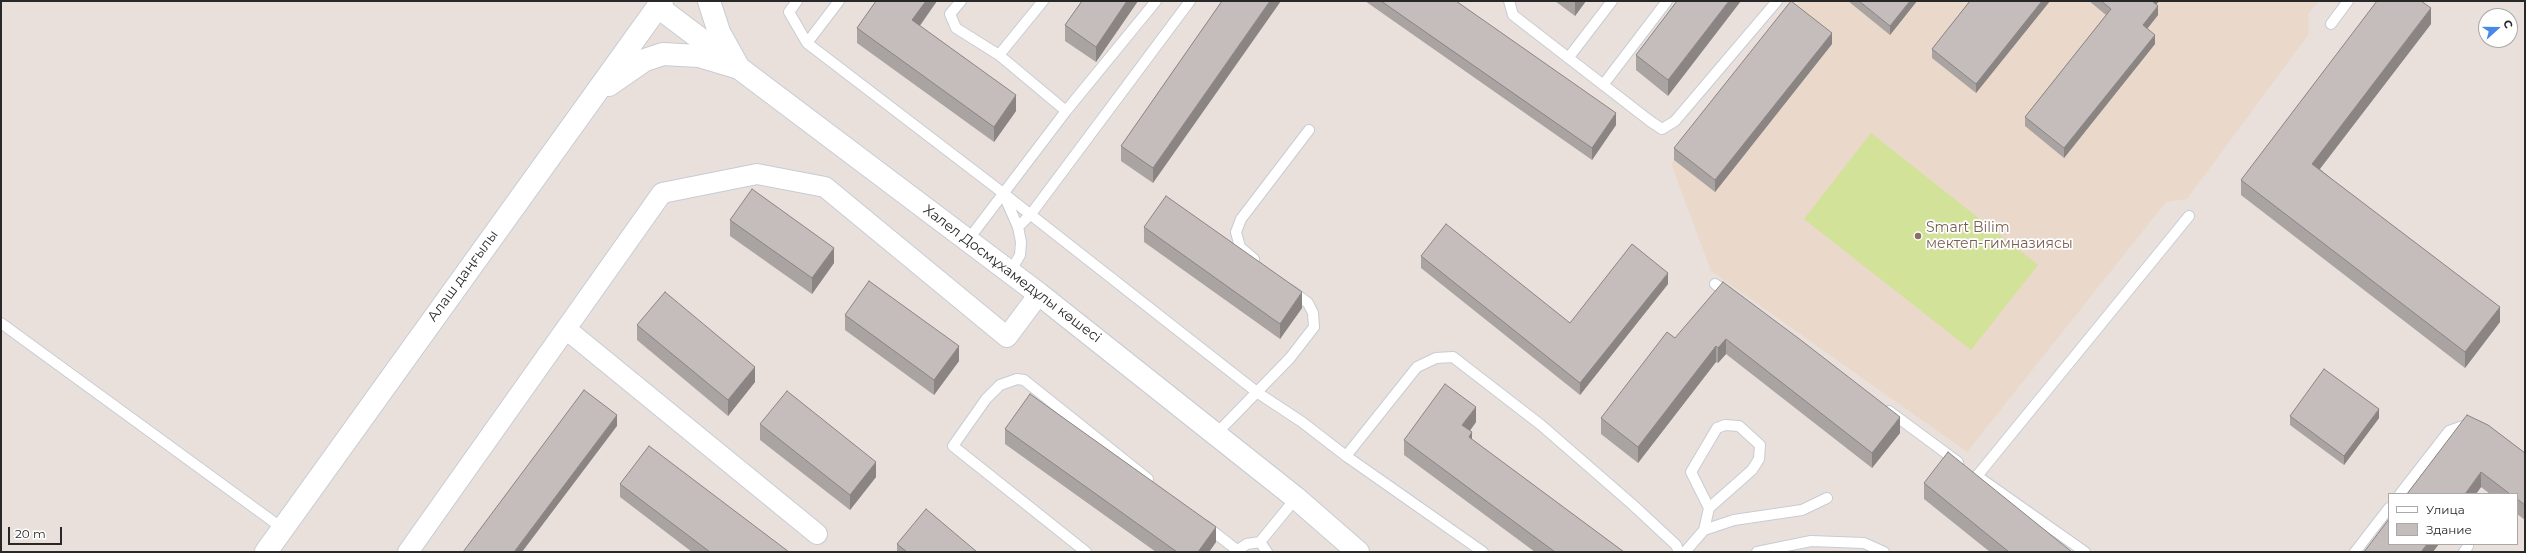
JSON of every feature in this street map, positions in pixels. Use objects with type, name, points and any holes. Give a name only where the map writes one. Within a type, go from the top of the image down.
[{"type":"main road","points":[[709,1],[719,32],[739,68]]},
{"type":"main road","name":"Халел Досмұхамедұлы көшесі","points":[[660,4],[739,68],[1039,294],[1296,498],[1358,552]]},
{"type":"main road","name":"Алаш даңғылы","points":[[266,552],[660,4]]},
{"type":"main road","points":[[591,99],[628,70],[646,60],[663,54],[699,56],[739,68]]},
{"type":"street","points":[[408,552],[662,194],[757,174],[826,187],[1007,338],[1039,294]]},
{"type":"street","points":[[566,329],[816,534]]},
{"type":"lane","points":[[797,1],[790,12],[807,43],[1031,214],[1258,393],[1302,422],[1346,456],[1483,552]]},
{"type":"lane","points":[[807,43],[839,1]]},
{"type":"lane","points":[[961,1],[950,14],[956,28],[999,56],[1066,111]]},
{"type":"lane","points":[[999,56],[1043,1]]},
{"type":"lane","points":[[968,240],[1066,111],[1156,1]]},
{"type":"lane","points":[[1018,227],[1031,214],[1190,1]]},
{"type":"lane","points":[[1509,1],[1513,15],[1662,129],[1675,121],[1776,1]]},
{"type":"lane","points":[[1568,57],[1612,1]]},
{"type":"lane","points":[[1603,85],[1667,1]]},
{"type":"lane","points":[[2331,24],[2348,1]]},
{"type":"lane","points":[[1263,267],[1240,247],[1236,232],[1241,218],[1309,130]]},
{"type":"lane","points":[[1003,193],[1018,227],[1021,242],[1020,255],[1010,272]]},
{"type":"lane","points":[[1971,472],[2189,216]]},
{"type":"lane","points":[[1715,284],[1740,302]]},
{"type":"lane","points":[[1216,434],[1258,393],[1290,358],[1314,327],[1313,312],[1308,303],[1286,285]]},
{"type":"lane","points":[[1,324],[282,528]]},
{"type":"lane","points":[[1346,456],[1417,367],[1436,358],[1453,357],[1558,440],[1633,505],[1676,545],[1679,552]]},
{"type":"lane","points":[[1086,552],[953,446],[972,417],[1000,385],[1017,379],[1024,380],[1158,487]]},
{"type":"lane","points":[[1879,403],[1971,472],[2085,552]]},
{"type":"lane","points":[[2401,493],[2449,431],[2467,423],[2479,429]]},
{"type":"lane","points":[[1685,552],[1704,530],[1709,508],[1752,470],[1759,459],[1760,445],[1739,426],[1725,425],[1717,428],[1691,472],[1709,508]]},
{"type":"lane","points":[[1200,521],[1236,551],[1260,542],[1296,498]]},
{"type":"lane","points":[[1704,530],[1734,520],[1802,510],[1827,498]]},
{"type":"lane","points":[[2355,552],[2388,509]]},
{"type":"lane","points":[[1757,552],[1811,540],[1864,547],[1884,552]]},
{"type":"lane","points":[[1260,542],[1267,552]]},
{"type":"shaded area","name":"Smart Bilim мектеп-гимназиясы","points":[[1800,1],[2319,1],[2308,14],[2309,34],[2187,199],[2166,202],[1967,452],[1711,271],[1671,164]]},
{"type":"green space","points":[[1871,133],[2038,265],[1971,350],[1804,219]]},
{"type":"building","points":[[876,1],[926,1],[912,20],[1016,95],[994,127],[857,28]]},
{"type":"building","points":[[1082,1],[1127,1],[1096,47],[1065,25]]},
{"type":"building","points":[[1222,1],[1270,1],[1153,168],[1121,146]]},
{"type":"building","points":[[1381,1],[1456,1],[1616,113],[1592,148]]},
{"type":"building","points":[[1677,1],[1729,1],[1668,80],[1636,55]]},
{"type":"building","points":[[1791,1],[1832,33],[1715,180],[1674,148]]},
{"type":"building","points":[[1859,1],[1910,1],[1890,26]]},
{"type":"building","points":[[1970,1],[2042,1],[1976,84],[1932,49]]},
{"type":"building","points":[[2101,1],[2152,1],[2158,6],[2143,25],[2155,35],[2064,148],[2025,117],[2111,9]]},
{"type":"building","points":[[2377,1],[2421,1],[2431,8],[2312,164],[2500,307],[2465,352],[2241,180]]},
{"type":"building","points":[[752,189],[834,248],[812,278],[730,220]]},
{"type":"building","points":[[1166,196],[1302,292],[1280,324],[1144,227]]},
{"type":"building","points":[[1446,224],[1570,323],[1632,244],[1668,273],[1580,383],[1421,256]]},
{"type":"building","points":[[869,281],[959,346],[934,380],[845,315]]},
{"type":"building","points":[[1723,282],[1900,417],[1872,453],[1726,339],[1718,348],[1716,346],[1638,447],[1601,418],[1667,332],[1675,338]]},
{"type":"building","points":[[665,292],[755,367],[728,400],[637,325]]},
{"type":"building","points":[[2324,369],[2379,409],[2344,456],[2290,416]]},
{"type":"building","points":[[1445,384],[1476,407],[1462,425],[1472,432],[1469,437],[1624,552],[1555,552],[1404,440]]},
{"type":"building","points":[[584,390],[617,415],[514,552],[463,552]]},
{"type":"building","points":[[787,391],[876,462],[850,495],[760,424]]},
{"type":"building","points":[[1030,394],[1216,527],[1198,552],[1177,552],[1005,429]]},
{"type":"building","points":[[2467,415],[2488,425],[2525,453],[2525,505],[2518,500],[2518,493],[2509,493],[2481,472],[2466,493],[2408,493]]},
{"type":"building","points":[[649,446],[789,552],[710,552],[620,484]]},
{"type":"building","points":[[1948,452],[2072,552],[2009,552],[1924,483]]},
{"type":"building","points":[[926,509],[977,552],[907,552],[897,544]]},
{"type":"building","points":[[2388,520],[2388,545],[2426,545],[2421,552],[2364,552]]},
{"type":"place","name":"Smart Bilim мектеп-гимназиясы","points":[[1918,236]]}]
